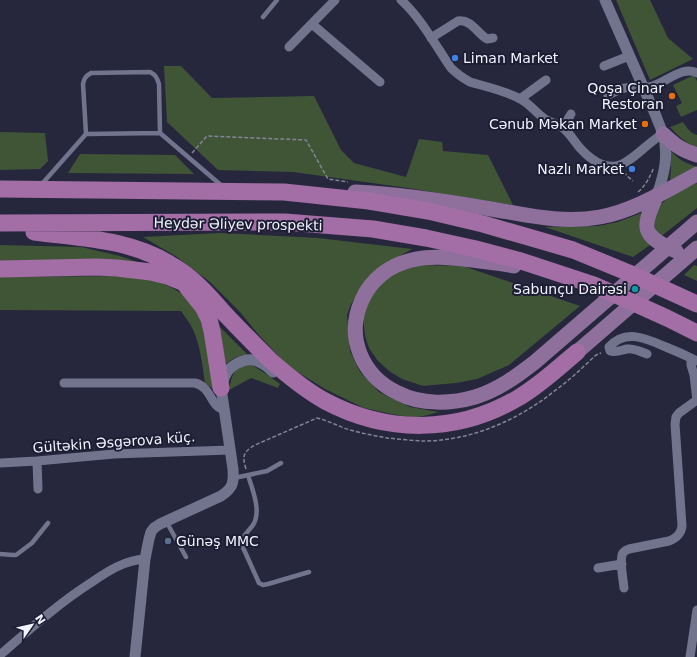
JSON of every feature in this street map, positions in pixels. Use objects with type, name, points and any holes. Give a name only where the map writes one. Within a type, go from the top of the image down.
[{"type":"highway","points":[[0,189],[284,192],[369,200],[428,211],[483,224],[573,250],[670,290],[697,304]]},
{"type":"highway","name":"Heydər Əliyev prospekti","points":[[0,224],[285,222],[373,229],[426,238],[521,261],[594,285],[697,333]]},
{"type":"highway","points":[[0,229],[98,240],[124,245],[154,255],[186,274],[254,345],[285,373],[325,401],[366,418],[402,425],[439,425],[473,418],[495,410],[518,398],[541,383],[577,352]]},
{"type":"highway","points":[[0,268],[96,267],[151,272],[177,280],[200,291],[212,300]]},
{"type":"highway","points":[[177,280],[196,297],[209,319],[221,388]]},
{"type":"main road","points":[[663,134],[674,145],[684,151],[697,155]]},
{"type":"main road","points":[[284,192],[345,192],[385,194],[442,201],[546,218],[573,220],[611,215],[637,205],[697,174]]},
{"type":"main road","points":[[657,195],[647,219],[647,231],[654,240],[697,260]]},
{"type":"main road","points":[[564,276],[480,261],[453,258],[413,259],[392,267],[371,283],[359,306],[355,319],[357,346],[363,360],[373,374],[385,386],[399,394],[418,400],[436,402],[475,397],[497,388],[517,376],[535,362],[697,222]]},
{"type":"main road","points":[[577,352],[697,248]]},
{"type":"main road","points":[[670,290],[697,299]]},
{"type":"street","points":[[289,47],[335,0]]},
{"type":"street","points":[[401,0],[414,14],[456,74],[470,82],[520,99],[546,120],[563,127],[591,159],[605,166],[622,165],[651,141],[663,134]]},
{"type":"street","points":[[605,0],[663,134],[665,147],[665,169],[657,195]]},
{"type":"street","points":[[431,38],[462,20],[468,22],[487,39],[493,38]]},
{"type":"street","points":[[312,24],[380,82]]},
{"type":"street","points":[[604,66],[629,56]]},
{"type":"street","points":[[608,95],[625,88],[644,88],[652,86],[687,71],[697,73]]},
{"type":"street","points":[[520,99],[546,80]]},
{"type":"street","points":[[563,127],[571,114]]},
{"type":"street","points":[[624,588],[622,554],[629,549],[669,541],[679,535],[681,530],[682,526],[675,424],[676,417],[679,413],[697,400],[694,375],[691,365],[694,359],[640,337],[626,336],[618,339],[609,347],[610,351],[614,352],[628,349],[647,354]]},
{"type":"street","points":[[135,657],[145,559],[151,532],[154,528],[166,521],[222,496],[232,487],[234,478],[221,388],[225,375],[230,368],[247,360],[254,360],[322,404],[343,413],[366,418]]},
{"type":"street","points":[[64,383],[195,383],[204,387],[216,407],[224,409]]},
{"type":"street","name":"Gültəkin Əsgərova küç.","points":[[0,463],[114,454],[230,450]]},
{"type":"street","points":[[37,461],[38,489]]},
{"type":"street","points":[[0,655],[78,591],[122,564],[138,559],[145,559]]},
{"type":"street","points":[[598,568],[622,564]]},
{"type":"street","points":[[690,657],[697,610]]},
{"type":"lane","points":[[263,17],[277,0]]},
{"type":"lane","points":[[37,189],[86,134],[83,84],[86,76],[91,73],[150,72],[154,74],[158,79],[159,84],[160,133]]},
{"type":"lane","points":[[86,134],[160,133],[228,191]]},
{"type":"lane","points":[[234,478],[267,471],[281,463]]},
{"type":"lane","points":[[248,475],[255,498],[257,513],[253,526],[242,539],[241,543],[259,583],[263,585],[268,584],[308,572]]},
{"type":"lane","points":[[166,521],[186,557]]},
{"type":"lane","points":[[0,554],[16,555],[32,543],[48,523]]},
{"type":"path","points":[[188,157],[207,136],[306,140],[328,180],[351,183]]},
{"type":"path","points":[[622,165],[627,176],[633,181]]},
{"type":"path","points":[[636,192],[646,184],[654,167]]},
{"type":"green space","points":[[616,0],[650,0],[668,38],[693,59],[650,80]]},
{"type":"green space","points":[[164,66],[181,66],[212,98],[314,96],[341,150],[354,163],[406,177],[419,139],[442,142],[443,151],[488,155],[513,205],[408,188],[293,172],[218,170],[167,122]]},
{"type":"green space","points":[[694,75],[697,81],[697,110],[681,117],[676,106],[682,103],[673,85]]},
{"type":"green space","points":[[683,122],[691,132],[697,135],[697,148],[682,139],[670,127]]},
{"type":"green space","points":[[0,132],[45,133],[48,161],[40,169],[0,170]]},
{"type":"green space","points":[[670,150],[682,161],[697,167],[670,180]]},
{"type":"green space","points":[[80,154],[175,155],[194,174],[68,173]]},
{"type":"green space","points":[[697,183],[697,208],[659,238],[654,223],[654,216],[657,209],[662,203],[676,193]]},
{"type":"green space","points":[[644,212],[641,221],[641,229],[650,245],[633,257],[545,227],[598,226],[618,222]]},
{"type":"green space","points":[[220,233],[318,238],[412,249],[389,262],[368,277],[351,304],[347,315],[350,351],[360,372],[379,392],[410,407],[439,412],[416,418],[392,414],[364,408],[325,389],[288,366],[257,333],[240,312],[210,282],[177,257],[143,237]]},
{"type":"green space","points":[[0,245],[81,247],[120,256],[143,264],[0,262]]},
{"type":"green space","points":[[422,265],[463,266],[580,306],[509,365],[477,379],[456,383],[423,386],[402,379],[389,371],[378,361],[369,348],[365,336],[363,317],[368,300],[382,281],[401,270]]},
{"type":"green space","points":[[694,265],[697,266],[697,281],[684,275]]},
{"type":"green space","points":[[126,276],[145,278],[167,285],[186,297],[204,329],[208,342],[217,392],[205,383],[196,338],[190,324],[181,311],[0,310],[0,277]]},
{"type":"green space","points":[[214,321],[248,355],[234,358],[223,368]]},
{"type":"green space","points":[[252,365],[280,384],[278,388],[251,378],[229,390],[231,379],[235,372],[241,367]]},
{"type":"place","name":"Liman Market","points":[[455,58]]},
{"type":"place","name":"Qoşa Çinar Restoran","points":[[672,96]]},
{"type":"place","name":"Cənub Məkan Market","points":[[645,124]]},
{"type":"place","name":"Nazlı Market","points":[[632,169]]},
{"type":"place","name":"Sabunçu Dairəsi","points":[[635,289]]},
{"type":"place","name":"Günəş MMC","points":[[168,541]]}]
